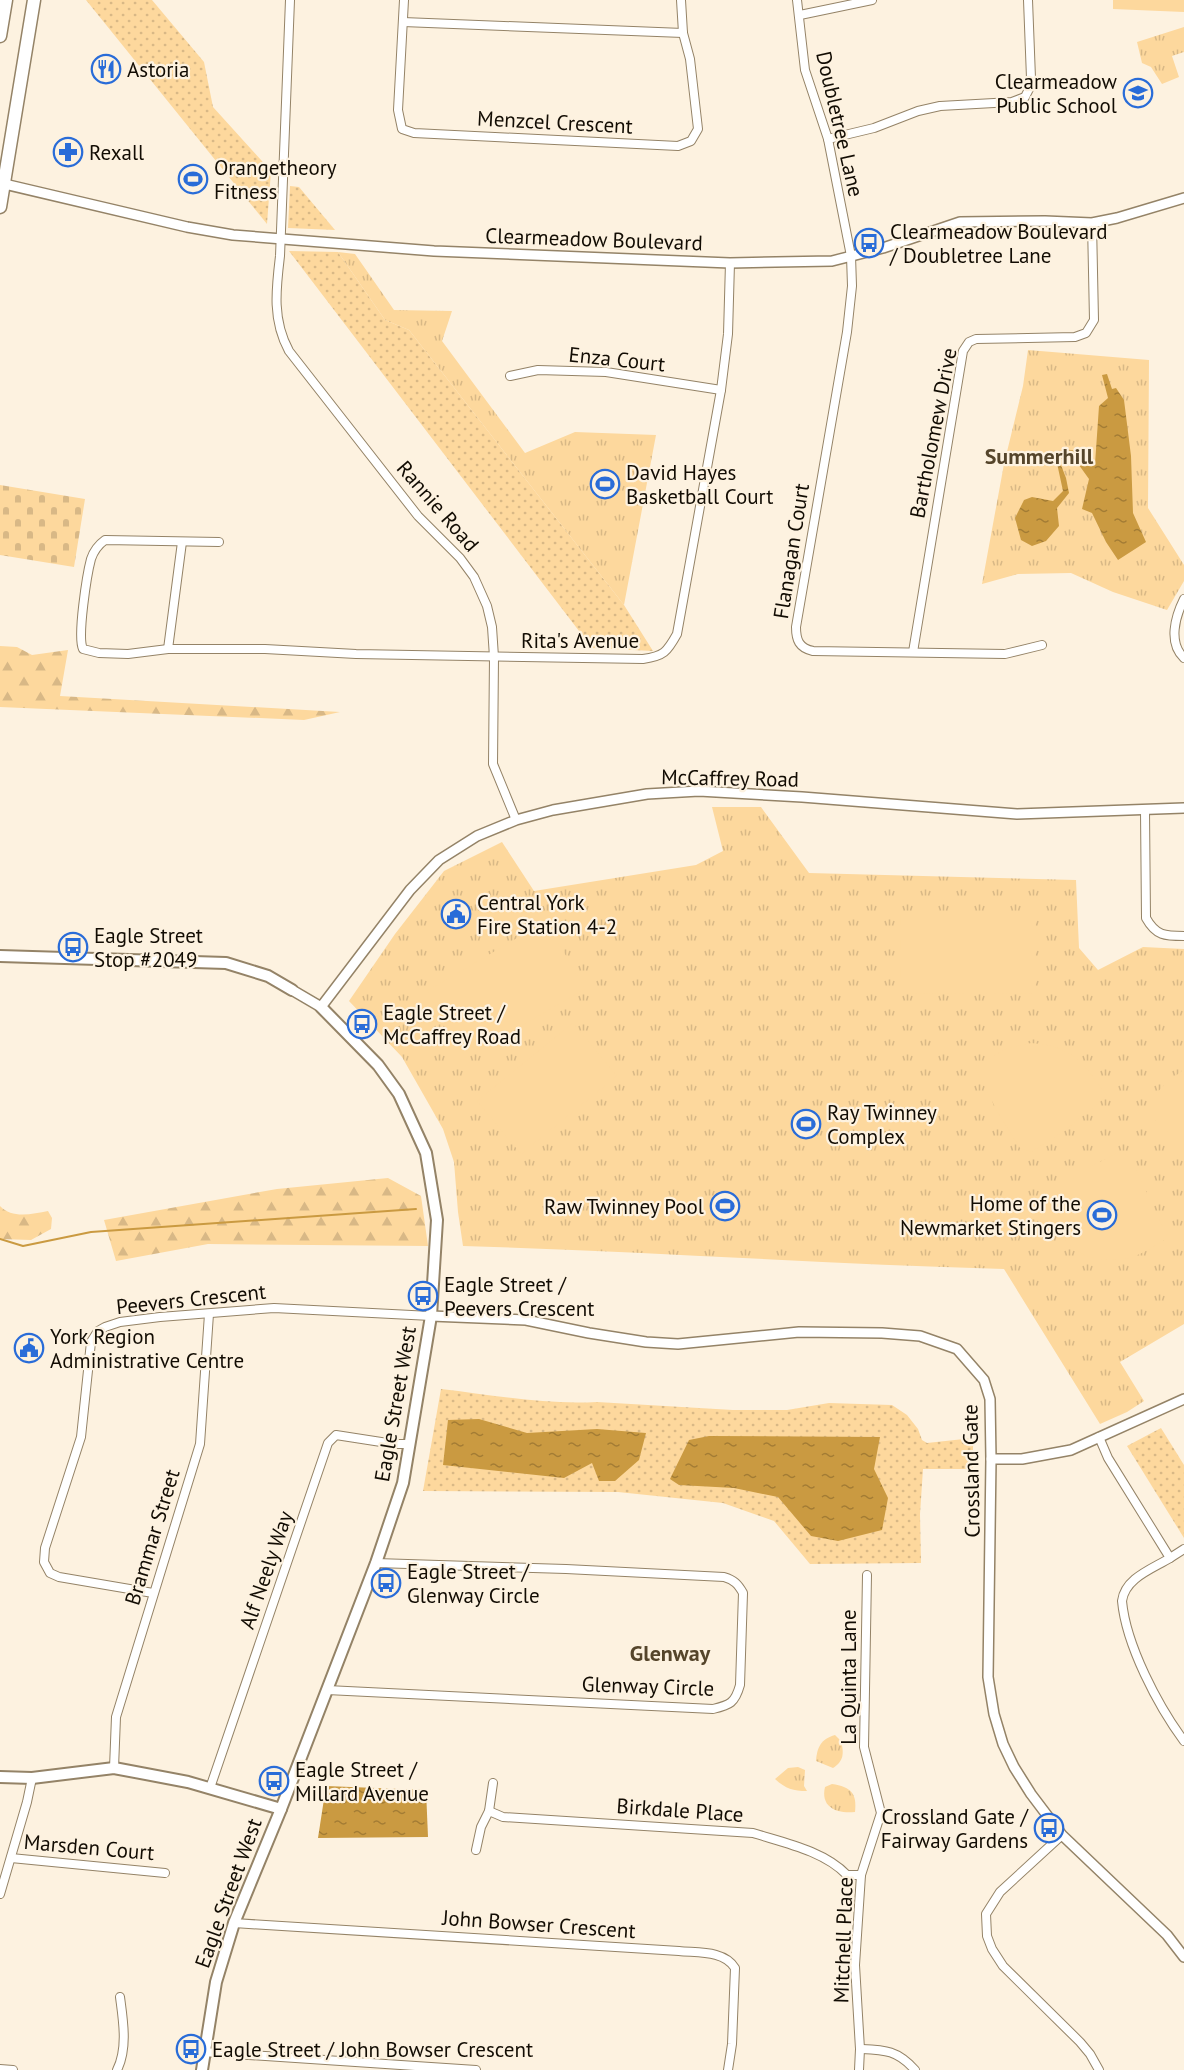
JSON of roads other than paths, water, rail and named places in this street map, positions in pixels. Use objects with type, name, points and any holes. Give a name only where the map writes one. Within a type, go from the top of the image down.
[{"type":"main road","points":[[0,36],[6,0]]},
{"type":"main road","points":[[0,207],[34,0]]},
{"type":"main road","name":"Eagle Street West","points":[[0,956],[226,963],[268,976],[292,990]]},
{"type":"main road","name":"Eagle Street West","points":[[202,2070],[203,2052],[216,1982],[234,1923],[281,1809],[376,1563],[403,1483],[431,1316],[437,1220],[426,1153],[399,1094],[378,1065],[321,1007]]},
{"type":"main road","points":[[0,1777],[32,1778],[114,1768],[149,1773],[281,1809]]},
{"type":"street","name":"Rannie Road","points":[[290,0],[276,310],[282,338],[289,351],[418,516],[460,558],[474,577],[487,606],[492,627],[493,764],[516,820]]},
{"type":"street","name":"Menzcel Crescent","points":[[404,0],[398,110],[402,129],[414,133],[678,146],[691,141],[698,129],[690,59],[683,33],[681,0]]},
{"type":"street","name":"Doubletree Lane","points":[[797,0],[805,70],[828,139],[851,256]]},
{"type":"street","points":[[800,15],[872,0]]},
{"type":"street","points":[[828,139],[874,128],[918,111],[940,106],[1020,101],[1030,87],[1028,0]]},
{"type":"street","points":[[403,22],[683,33]]},
{"type":"street","name":"Clearmeadow Boulevard","points":[[2,184],[188,227],[279,240],[375,245],[434,251],[730,263],[832,261],[883,248],[960,222],[1092,223],[1184,198]]},
{"type":"street","name":"Bartholomew Drive","points":[[913,652],[963,351],[969,342],[976,339],[1075,337],[1086,333],[1094,320],[1092,223]]},
{"type":"street","name":"Flanagan Court","points":[[851,256],[852,286],[847,332],[797,621],[796,638],[799,644],[813,651],[1005,654],[1041,645]]},
{"type":"street","name":"Rita's Avenue","points":[[182,543],[105,540],[97,546],[91,558],[80,636],[83,649],[99,653],[128,654],[168,649],[265,649],[494,657],[643,659],[658,657],[669,650],[677,634],[721,390],[728,334],[730,263]]},
{"type":"street","name":"Enza Court","points":[[510,376],[538,370],[606,372],[721,390]]},
{"type":"street","points":[[168,649],[182,543],[219,542]]},
{"type":"street","points":[[1184,599],[1174,638],[1178,652],[1184,658]]},
{"type":"street","name":"McCaffrey Road","points":[[321,1007],[410,890],[439,860],[477,836],[516,820],[553,810],[647,794],[699,791],[1017,814],[1184,808]]},
{"type":"street","points":[[1145,811],[1146,918],[1151,927],[1160,934],[1184,936]]},
{"type":"street","name":"Eagle Street West","points":[[292,990],[321,1007]]},
{"type":"street","name":"Peevers Crescent","points":[[153,1593],[72,1580],[50,1573],[44,1562],[45,1548],[81,1437],[91,1342],[98,1331],[120,1322],[274,1308],[431,1316]]},
{"type":"street","name":"Brammar Street","points":[[114,1768],[116,1717],[200,1444],[209,1314]]},
{"type":"street","name":"Crossland Gate","points":[[431,1316],[526,1320],[589,1333],[646,1342],[678,1344],[799,1332],[882,1333],[920,1336],[957,1350],[984,1380],[990,1399],[988,1677],[994,1714],[1003,1744],[1014,1767],[1062,1835],[1167,1935],[1184,1957]]},
{"type":"street","points":[[991,1459],[1022,1459],[1071,1450],[1184,1399]]},
{"type":"street","name":"Alf Neely Way","points":[[210,1788],[328,1443],[336,1435],[394,1444],[409,1444]]},
{"type":"street","points":[[1099,1437],[1108,1458],[1170,1558]]},
{"type":"street","points":[[1184,1550],[1130,1583],[1123,1594],[1122,1601],[1134,1646],[1144,1671],[1157,1698],[1184,1741]]},
{"type":"street","name":"Glenway Circle","points":[[327,1690],[713,1709],[728,1706],[737,1696],[740,1685],[743,1593],[739,1585],[724,1577],[376,1563]]},
{"type":"street","name":"La Quinta Lane","points":[[867,1575],[864,1747],[881,1813]]},
{"type":"street","points":[[0,1894],[32,1778]]},
{"type":"street","points":[[476,1850],[481,1827],[489,1810],[493,1783]]},
{"type":"street","name":"Birkdale Place","points":[[489,1810],[503,1817],[753,1833],[836,1863],[847,1875],[861,1875]]},
{"type":"street","name":"Mitchell Place","points":[[859,2070],[855,1965],[861,1875],[881,1813]]},
{"type":"street","points":[[1062,1835],[1000,1892],[986,1914],[987,1936],[992,1949],[1004,1966],[1080,2042],[1099,2070]]},
{"type":"street","name":"Marsden Court","points":[[11,1858],[165,1873]]},
{"type":"street","name":"John Bowser Crescent","points":[[234,1923],[679,1951],[723,1956],[731,1961],[735,1968],[732,2044],[728,2070]]},
{"type":"street","points":[[117,2070],[121,2062],[124,2039],[120,1997]]},
{"type":"street","points":[[860,2049],[885,2050],[905,2058],[915,2070]]},
{"type":"street","points":[[203,2052],[476,2070]]},
{"type":"street","points":[[0,2069],[13,2070]]},
{"type":"water","points":[[1107,374],[1112,389],[1116,388],[1124,400],[1131,456],[1133,513],[1146,542],[1118,560],[1092,513],[1082,509],[1089,479],[1071,454],[1059,460],[1069,493],[1057,508],[1059,526],[1046,541],[1032,546],[1021,540],[1015,518],[1024,500],[1032,497],[1053,501],[1063,491],[1055,454],[1064,449],[1077,451],[1088,466],[1095,464],[1099,406],[1108,398],[1102,375]]},
{"type":"water","points":[[479,1419],[527,1433],[597,1429],[646,1433],[639,1460],[615,1481],[599,1481],[592,1463],[564,1478],[443,1465],[448,1420]]},
{"type":"water","points":[[709,1436],[880,1437],[874,1469],[888,1498],[882,1530],[838,1541],[811,1536],[778,1497],[734,1488],[679,1485],[670,1479],[689,1440]]},
{"type":"water","points":[[326,1786],[426,1790],[428,1837],[318,1838]]},
{"type":"waterway","points":[[0,1239],[23,1246],[91,1232],[416,1209]]},
{"type":"place","name":"Astoria","points":[[106,69]]},
{"type":"place","name":"Clearmeadow Public School","points":[[1138,93]]},
{"type":"place","name":"Rexall","points":[[68,152]]},
{"type":"place","name":"Orangetheory Fitness","points":[[193,179]]},
{"type":"place","name":"Clearmeadow Boulevard / Doubletree Lane","points":[[869,243]]},
{"type":"place","name":"David Hayes Basketball Court","points":[[605,484]]},
{"type":"place","name":"Central York Fire Station 4-2","points":[[456,914]]},
{"type":"place","name":"Eagle Street Stop #2049","points":[[73,947]]},
{"type":"place","name":"Eagle Street / McCaffrey Road","points":[[362,1024]]},
{"type":"place","name":"Ray Twinney Complex","points":[[806,1124]]},
{"type":"place","name":"Raw Twinney Pool","points":[[725,1206]]},
{"type":"place","name":"Home of the Newmarket Stingers","points":[[1102,1215]]},
{"type":"place","name":"Eagle Street / Peevers Crescent","points":[[423,1296]]},
{"type":"place","name":"York Region Administrative Centre","points":[[29,1348]]},
{"type":"place","name":"Eagle Street / Glenway Circle","points":[[386,1583]]},
{"type":"place","name":"Eagle Street / Millard Avenue","points":[[274,1781]]},
{"type":"place","name":"Crossland Gate / Fairway Gardens","points":[[1049,1828]]},
{"type":"place","name":"Eagle Street / John Bowser Crescent","points":[[191,2049]]},
{"type":"district","name":"Summerhill","points":[[1039,456]]},
{"type":"district","name":"Glenway","points":[[670,1653]]}]
